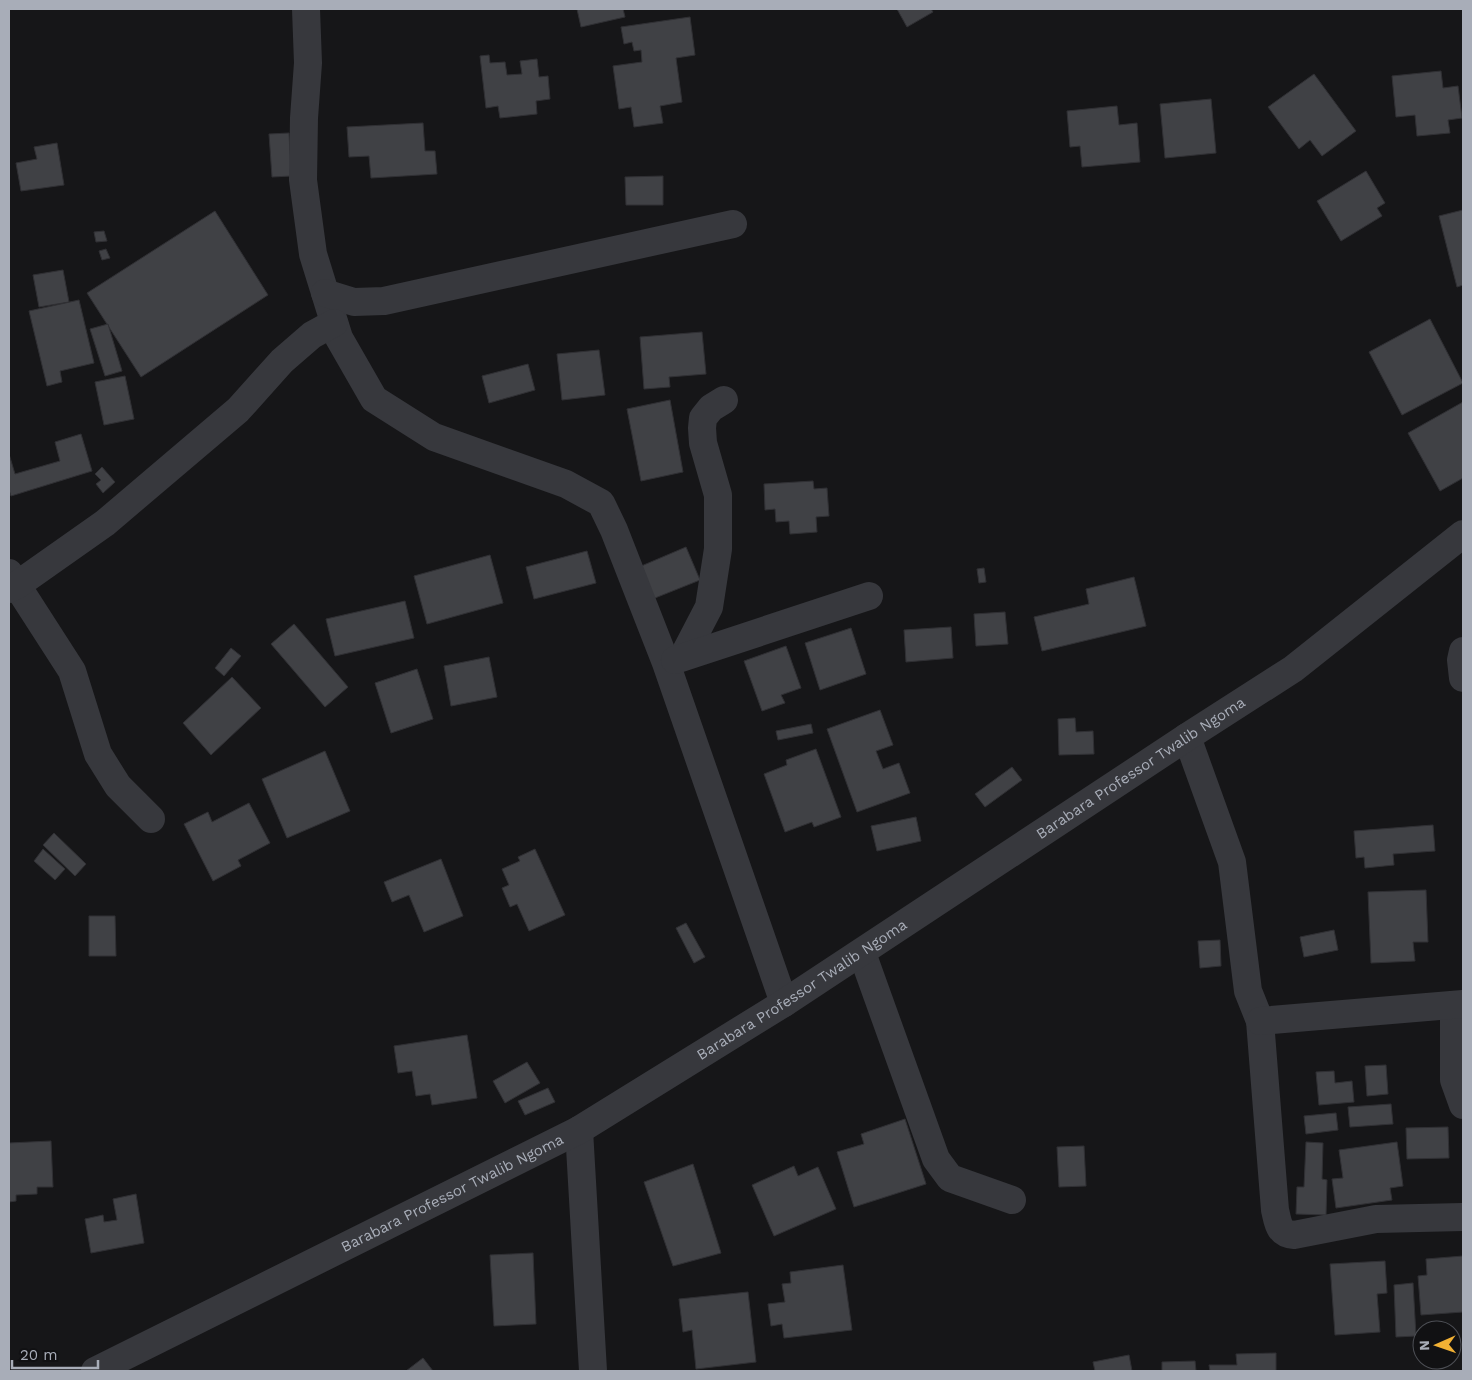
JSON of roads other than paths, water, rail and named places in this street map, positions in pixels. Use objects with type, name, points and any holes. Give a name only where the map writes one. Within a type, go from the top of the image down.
[{"type":"street","points":[[306,9],[308,63],[304,118],[303,180],[313,254],[339,338],[374,399],[434,437],[566,484],[601,503],[675,660],[784,1003]]},
{"type":"street","points":[[325,293],[354,302],[384,301],[733,224]]},
{"type":"street","points":[[151,819],[118,786],[98,754],[72,671],[11,582],[105,523],[238,410],[282,361],[312,336],[334,323]]},
{"type":"street","points":[[675,660],[710,607],[718,549],[718,494],[703,443],[702,428],[703,418],[711,408],[724,400]]},
{"type":"street","name":"Barabara Professor Twalib Ngoma","points":[[95,1371],[579,1130],[862,953],[1187,737],[1293,669],[1463,534]]},
{"type":"street","points":[[675,660],[869,596]]},
{"type":"street","points":[[1463,651],[1460,660],[1463,678]]},
{"type":"street","points":[[1187,737],[1232,862],[1248,991],[1260,1022],[1275,1210],[1280,1229],[1286,1235],[1294,1235],[1376,1219],[1463,1217]]},
{"type":"street","points":[[862,953],[936,1158],[950,1178],[1012,1200]]},
{"type":"street","points":[[1260,1022],[1459,1004],[1454,1080],[1463,1105]]},
{"type":"street","points":[[579,1130],[593,1371]]}]
